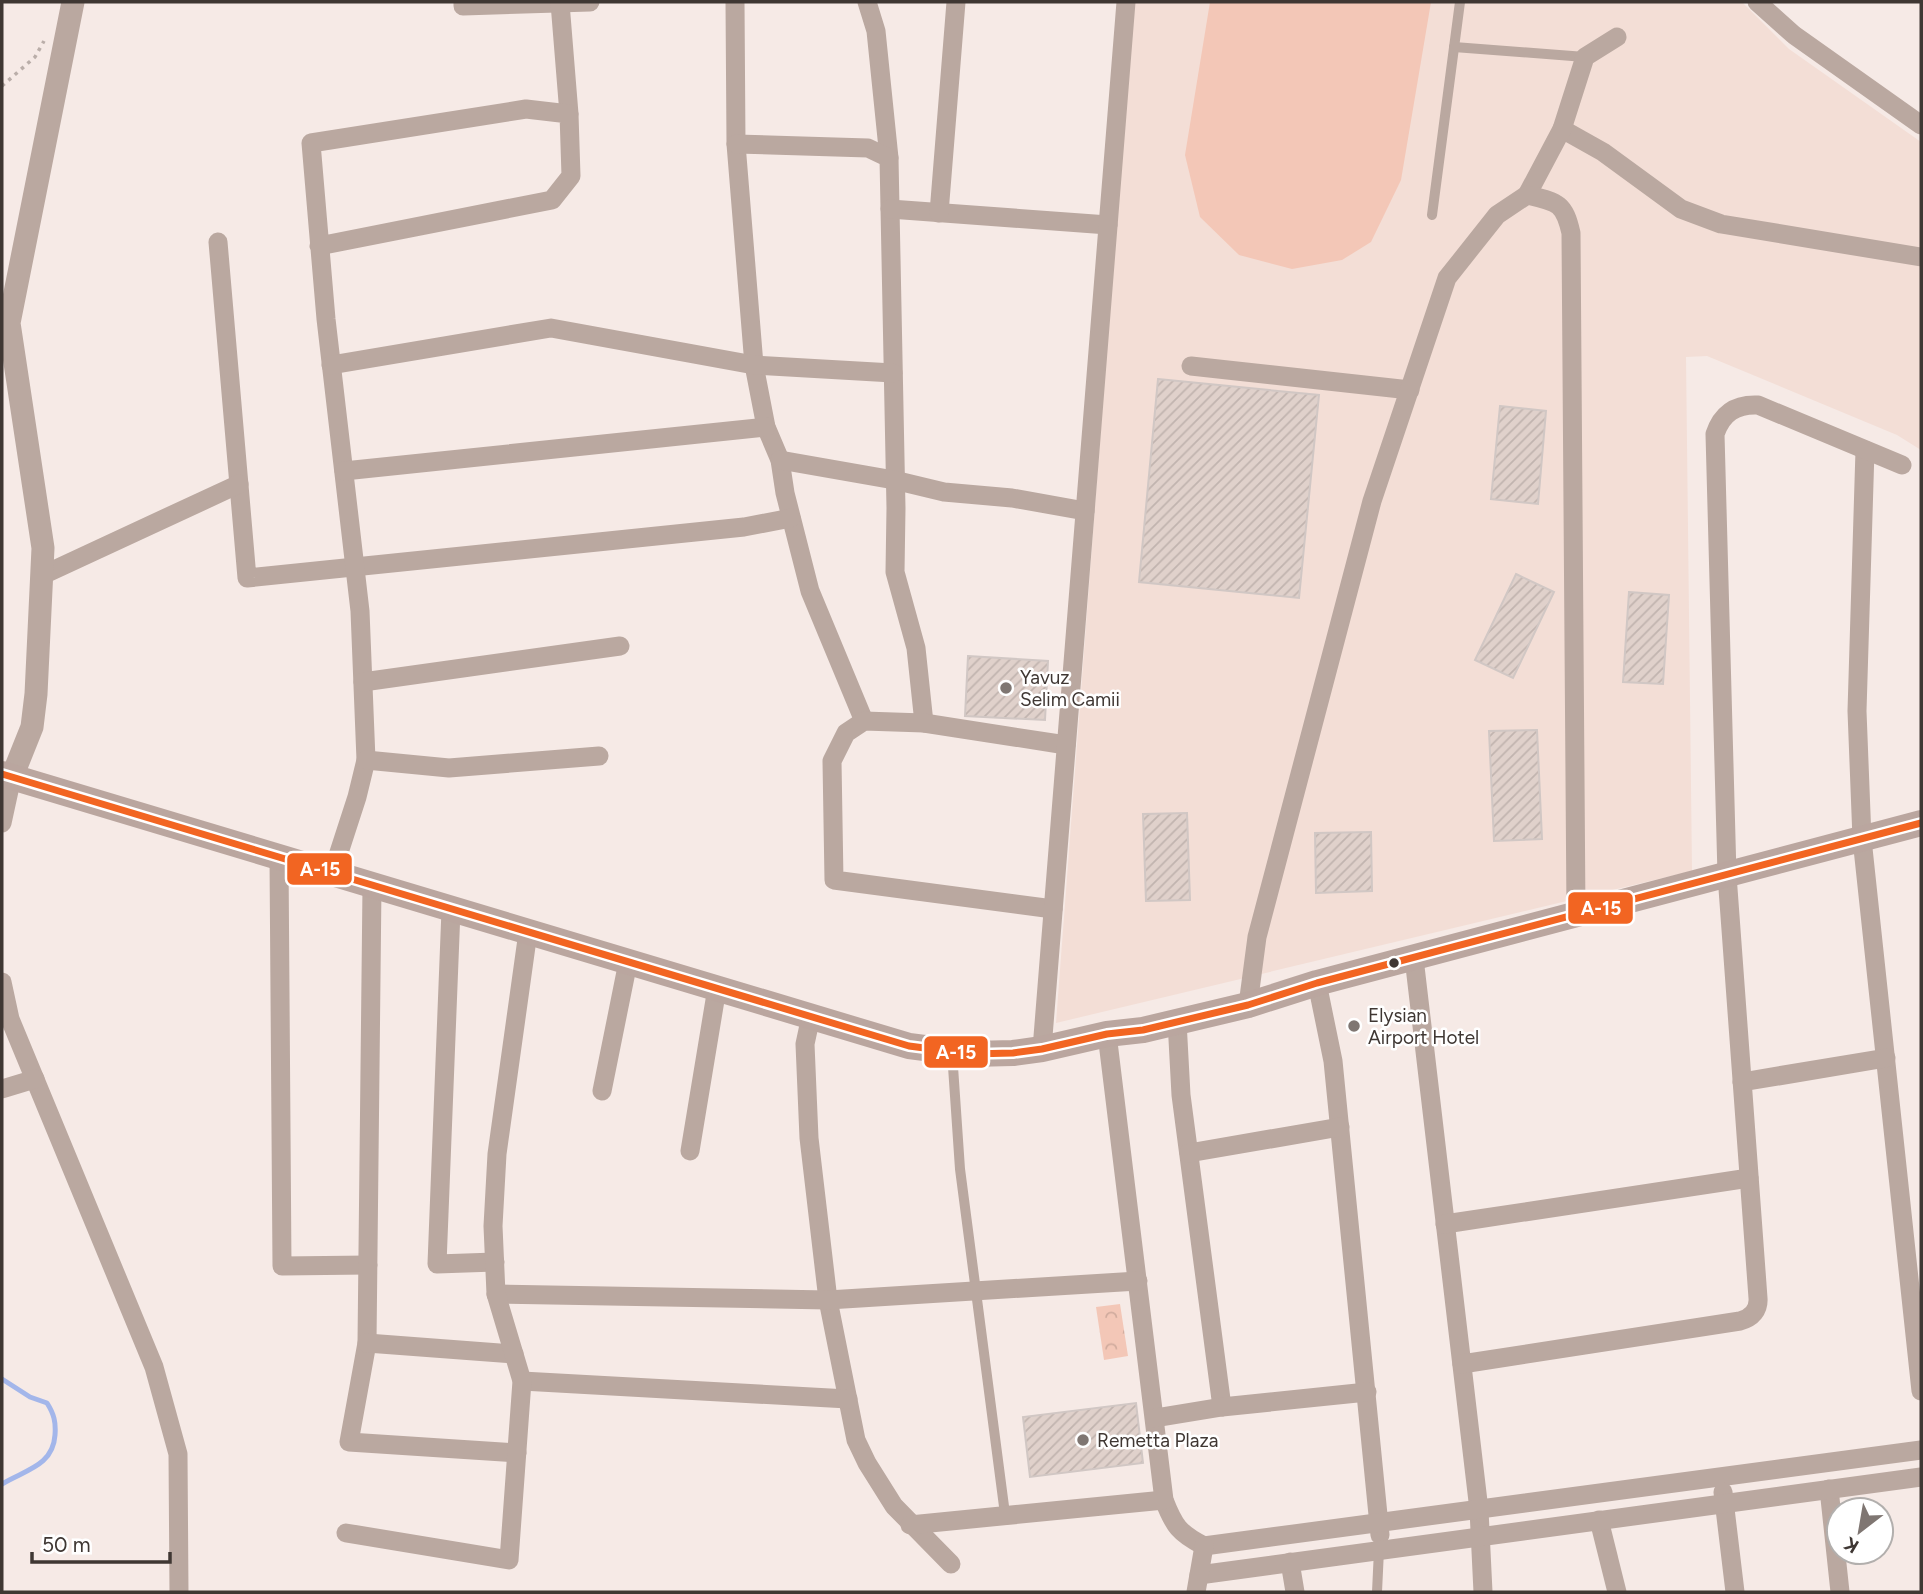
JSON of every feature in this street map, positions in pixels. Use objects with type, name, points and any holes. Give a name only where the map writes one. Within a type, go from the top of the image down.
[{"type":"main road","points":[[7,775],[909,1046],[971,1054],[1042,1049],[1107,1034],[1143,1030],[1248,1005],[1317,983],[1921,823]]},
{"type":"street","points":[[2,823],[7,775],[32,727],[43,575],[43,548],[9,323],[74,2]]},
{"type":"street","points":[[463,2],[463,6],[590,2]]},
{"type":"street","points":[[319,246],[552,200],[571,176],[565,2]]},
{"type":"street","points":[[735,2],[736,145],[754,365],[766,427],[780,460],[785,493],[810,591],[864,721]]},
{"type":"street","points":[[867,2],[876,31],[889,158],[895,572],[916,648],[924,723]]},
{"type":"street","points":[[939,213],[956,2]]},
{"type":"street","points":[[1042,1049],[1126,2]]},
{"type":"street","points":[[1757,2],[1794,35],[1921,125]]},
{"type":"street","points":[[1248,1005],[1257,937],[1372,501],[1447,278],[1497,215],[1527,195],[1562,129],[1585,57],[1617,37]]},
{"type":"street","points":[[332,874],[366,760],[360,611],[331,365],[311,143],[526,109],[569,114]]},
{"type":"street","points":[[1562,129],[1603,152],[1671,203],[1721,224],[1921,257]]},
{"type":"street","points":[[736,145],[868,148],[889,158]]},
{"type":"street","points":[[1527,195],[1556,202],[1567,213],[1571,233],[1576,915]]},
{"type":"street","points":[[890,209],[1108,225]]},
{"type":"street","points":[[218,242],[247,578],[744,527],[791,518]]},
{"type":"street","points":[[331,365],[551,328],[754,365],[893,373]]},
{"type":"street","points":[[1191,366],[1410,390]]},
{"type":"street","points":[[1462,1364],[1740,1321],[1751,1317],[1758,1303],[1727,874],[1715,434],[1718,425],[1729,411],[1758,405],[1902,465]]},
{"type":"street","points":[[344,471],[766,427]]},
{"type":"street","points":[[1865,450],[1857,711],[1862,839],[1921,1391]]},
{"type":"street","points":[[780,460],[894,480],[944,492],[1012,498],[1085,511]]},
{"type":"street","points":[[43,575],[239,484]]},
{"type":"street","points":[[363,682],[620,646]]},
{"type":"street","points":[[1053,909],[834,880],[832,761],[846,733],[864,721],[924,723],[1066,745]]},
{"type":"street","points":[[366,760],[449,768],[599,756]]},
{"type":"street","points":[[279,858],[282,1266],[368,1265]]},
{"type":"street","points":[[372,886],[367,1343],[349,1442],[517,1453]]},
{"type":"street","points":[[451,910],[437,1264],[495,1262]]},
{"type":"street","points":[[346,1534],[509,1560],[522,1381],[496,1294],[493,1226],[497,1154],[528,932]]},
{"type":"street","points":[[1414,958],[1479,1510],[1483,1592]]},
{"type":"street","points":[[602,1091],[628,962]]},
{"type":"street","points":[[2,982],[10,1019],[158,1379],[178,1454],[178,1592]]},
{"type":"street","points":[[1317,983],[1333,1061],[1380,1523],[1379,1550]]},
{"type":"street","points":[[690,1151],[717,988]]},
{"type":"street","points":[[811,1016],[805,1044],[809,1138],[828,1300],[856,1440],[894,1506],[951,1564]]},
{"type":"street","points":[[1177,1021],[1181,1095],[1222,1406]]},
{"type":"street","points":[[1107,1034],[1164,1500],[1181,1533],[1204,1546],[1921,1450]]},
{"type":"street","points":[[1742,1082],[1886,1058]]},
{"type":"street","points":[[2,1089],[36,1079]]},
{"type":"street","points":[[1189,1153],[1340,1127]]},
{"type":"street","points":[[1445,1224],[1749,1178]]},
{"type":"street","points":[[496,1294],[828,1300],[1138,1282]]},
{"type":"street","points":[[367,1343],[513,1354]]},
{"type":"street","points":[[522,1381],[848,1399]]},
{"type":"street","points":[[1155,1418],[1222,1406],[1367,1392]]},
{"type":"street","points":[[1721,1477],[1735,1592]]},
{"type":"street","points":[[1204,1546],[1198,1583],[1290,1562],[1921,1477]]},
{"type":"street","points":[[1829,1489],[1840,1592]]},
{"type":"street","points":[[910,1525],[1164,1500]]},
{"type":"street","points":[[1599,1520],[1617,1592]]},
{"type":"street","points":[[1290,1562],[1296,1592]]},
{"type":"lane","points":[[1432,215],[1460,2]]},
{"type":"lane","points":[[1454,47],[1585,57]]},
{"type":"lane","points":[[952,1051],[960,1169],[1005,1514]]},
{"type":"lane","points":[[1377,1592],[1379,1550]]},
{"type":"path","points":[[2,86],[35,57],[49,32]]},
{"type":"shaded area","points":[[1133,2],[1742,2],[1789,49],[1921,142],[1921,450],[1897,435],[1707,356],[1686,357],[1692,871],[1056,1023]]},
{"type":"green space","points":[[1210,2],[1431,2],[1401,180],[1371,242],[1342,260],[1292,269],[1239,255],[1200,217],[1185,155]]},
{"type":"green space","points":[[1120,1304],[1128,1356],[1104,1360],[1096,1307]]},
{"type":"building","points":[[1158,379],[1319,395],[1299,598],[1139,582]]},
{"type":"building","points":[[1500,406],[1546,411],[1538,504],[1491,499]]},
{"type":"building","points":[[1516,574],[1554,592],[1513,678],[1475,660]]},
{"type":"building","points":[[1629,592],[1669,595],[1663,684],[1623,682]]},
{"type":"building","name":"Yavuz Selim Camii","points":[[968,656],[1048,661],[1045,720],[965,716]]},
{"type":"building","points":[[1537,730],[1542,839],[1494,841],[1489,731]]},
{"type":"building","points":[[1187,813],[1190,900],[1146,901],[1143,814]]},
{"type":"building","points":[[1371,832],[1372,891],[1316,893],[1315,833]]},
{"type":"building","name":"Remetta Plaza","points":[[1136,1403],[1143,1463],[1030,1477],[1023,1417]]},
{"type":"waterway","points":[[2,1379],[30,1397],[47,1403],[54,1418],[55,1430],[49,1454],[36,1466],[2,1484]]},
{"type":"transit line","name":"A-15","points":[[2,774],[909,1046],[971,1054],[1042,1049],[1107,1034],[1143,1030],[1248,1005],[1317,983],[1921,823]]},
{"type":"place","name":"Yavuz Selim Camii","points":[[1006,688]]},
{"type":"place","name":"Elysian Airport Hotel","points":[[1354,1026]]},
{"type":"place","name":"Remetta Plaza","points":[[1083,1440]]}]
